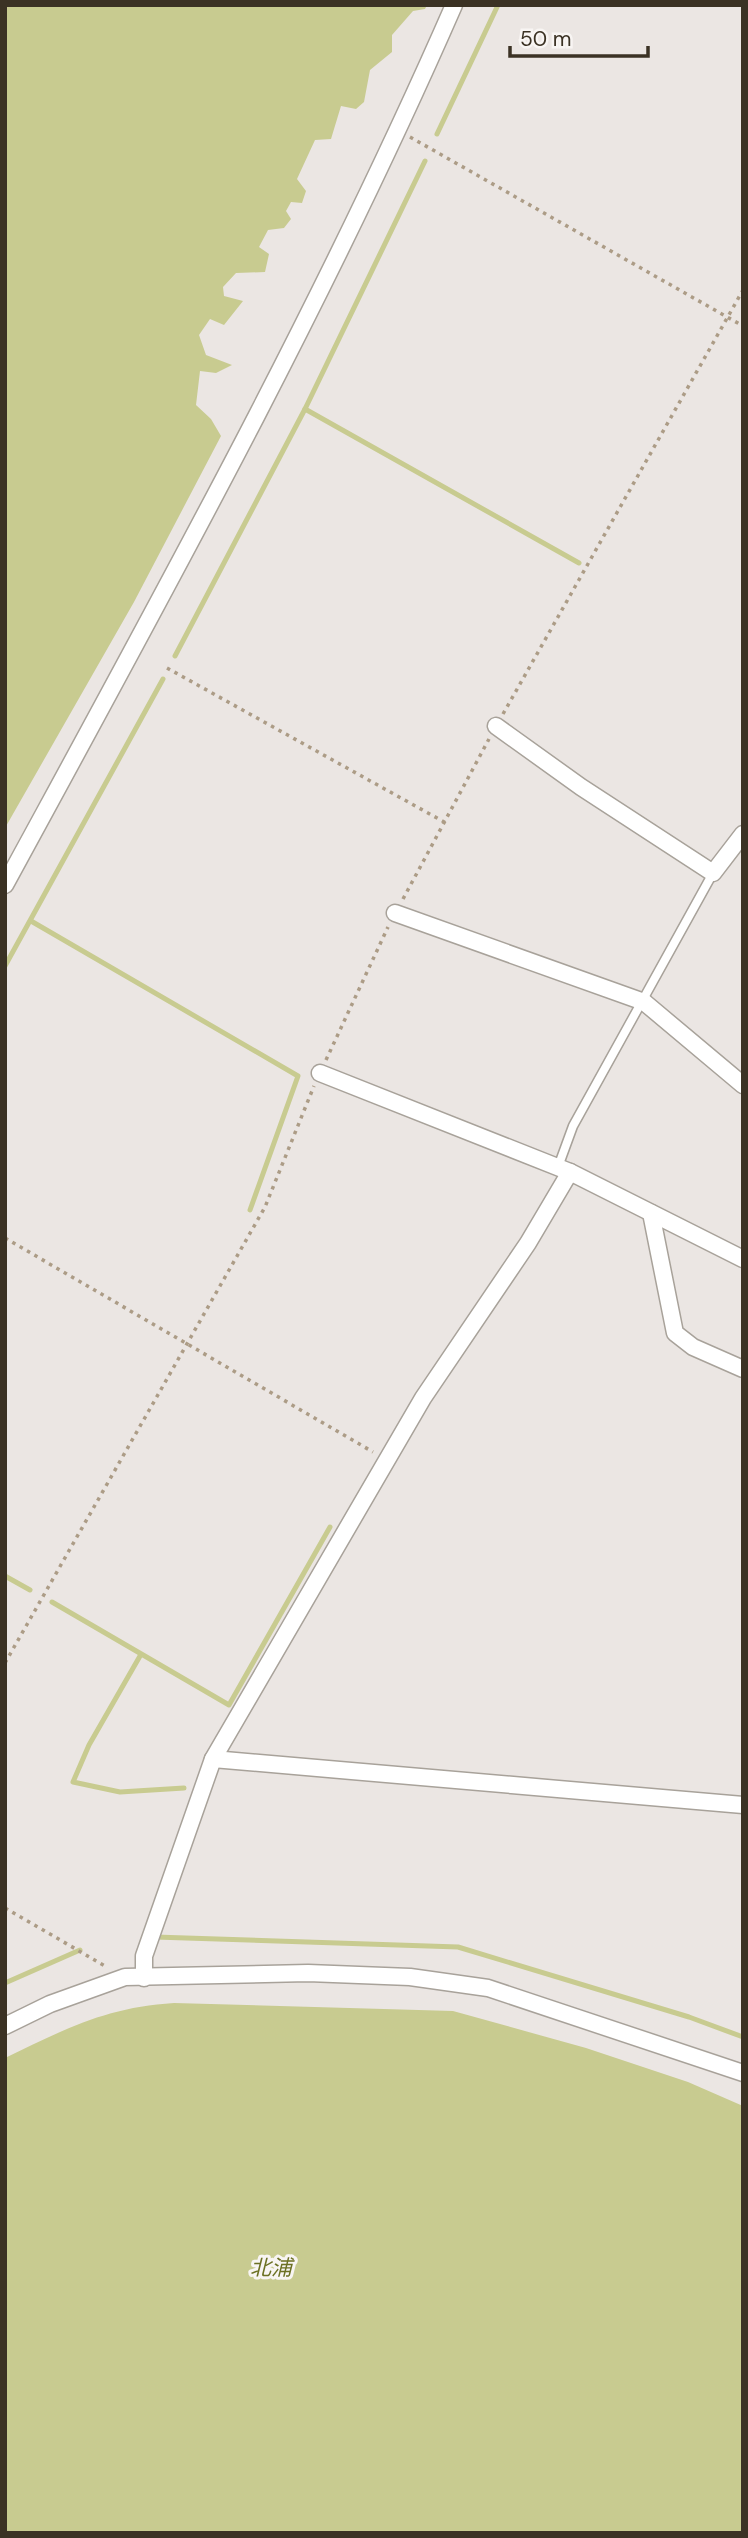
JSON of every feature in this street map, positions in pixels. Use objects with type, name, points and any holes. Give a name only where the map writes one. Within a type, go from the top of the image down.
[{"type":"street","points":[[5,885],[228,472],[399,131],[454,5]]},
{"type":"street","points":[[496,726],[581,787],[713,873],[743,834]]},
{"type":"street","points":[[395,913],[643,1002],[743,1085]]},
{"type":"street","points":[[320,1073],[564,1170],[743,1259]]},
{"type":"street","points":[[145,1978],[144,1956],[213,1759],[423,1398],[528,1243],[564,1170]]},
{"type":"street","points":[[652,1213],[675,1333],[693,1347],[743,1369]]},
{"type":"street","points":[[213,1759],[743,1805]]},
{"type":"street","points":[[5,2026],[50,2004],[125,1978],[320,1974],[410,1977],[488,1988],[743,2073]]},
{"type":"lane","points":[[564,1170],[573,1126],[713,873]]},
{"type":"path","points":[[399,131],[743,326]]},
{"type":"path","points":[[5,1663],[265,1207],[320,1073],[395,913],[446,823],[496,726],[743,290]]},
{"type":"path","points":[[167,668],[446,823]]},
{"type":"path","points":[[5,1238],[386,1460]]},
{"type":"path","points":[[5,1908],[125,1978]]},
{"type":"water","points":[[5,5],[427,5],[425,9],[413,11],[392,35],[392,52],[370,70],[364,102],[356,109],[341,106],[331,139],[315,140],[297,179],[306,191],[302,203],[291,202],[286,211],[291,219],[284,228],[268,230],[259,247],[269,254],[265,272],[236,273],[223,287],[224,296],[243,301],[224,325],[210,319],[199,335],[206,355],[232,365],[216,373],[200,371],[196,405],[211,419],[221,436],[134,602],[5,828]]},
{"type":"water","name":"北浦","points":[[174,2003],[453,2011],[586,2048],[688,2082],[743,2106],[743,2533],[5,2533],[5,2058],[87,2021],[128,2009]]},
{"type":"waterway","points":[[437,134],[498,5]]},
{"type":"waterway","points":[[175,656],[305,409],[425,161]]},
{"type":"waterway","points":[[305,409],[579,563]]},
{"type":"waterway","points":[[5,966],[163,679]]},
{"type":"waterway","points":[[31,921],[298,1076],[250,1210]]},
{"type":"waterway","points":[[52,1602],[229,1705],[330,1527]]},
{"type":"waterway","points":[[5,1576],[30,1590]]},
{"type":"waterway","points":[[140,1656],[89,1745],[73,1782],[120,1792],[184,1788]]},
{"type":"waterway","points":[[155,1937],[458,1947],[689,2017],[743,2037]]},
{"type":"waterway","points":[[5,1983],[80,1950]]}]
